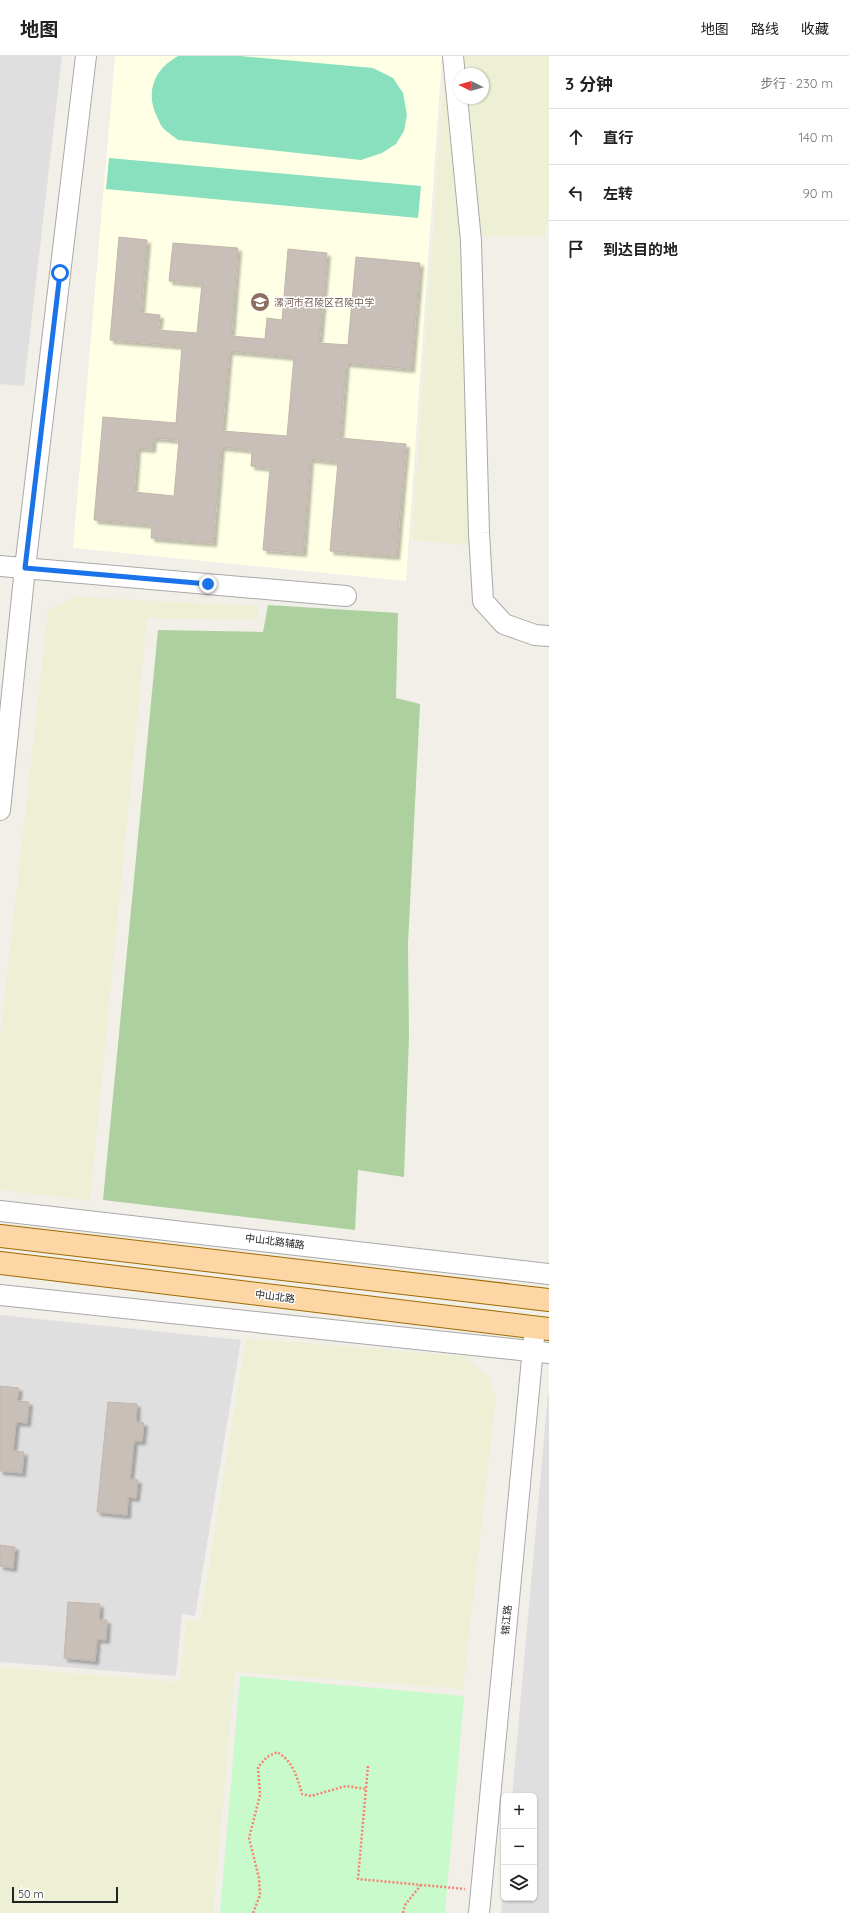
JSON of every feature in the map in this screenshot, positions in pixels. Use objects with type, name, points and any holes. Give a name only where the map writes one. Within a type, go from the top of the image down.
[{"type":"main road","points":[[0,1236],[549,1300]]},
{"type":"main road","name":"中山北路","points":[[0,1262],[542,1328]]},
{"type":"street","points":[[0,810],[25,568],[86,56]]},
{"type":"street","points":[[453,56],[471,241],[479,533],[483,601],[504,624],[535,635],[549,636]]},
{"type":"street","points":[[0,566],[346,596]]},
{"type":"street","name":"中山北路辅路","points":[[0,1211],[549,1274]]},
{"type":"street","points":[[0,1295],[540,1352]]},
{"type":"street","name":"锦江路","points":[[479,1913],[542,1328]]},
{"type":"path","points":[[254,1913],[260,1895],[259,1878],[249,1838],[260,1794],[258,1767],[267,1757],[277,1752],[286,1757],[297,1775],[302,1794],[311,1796],[346,1786],[366,1789]]},
{"type":"path","points":[[368,1766],[358,1879],[481,1891]]},
{"type":"path","points":[[403,1913],[405,1905],[421,1885]]},
{"type":"shaded area","points":[[0,56],[62,56],[24,386],[0,384]]},
{"type":"shaded area","name":"漯河市召陵区召陵中学","points":[[115,56],[442,56],[406,581],[73,548]]},
{"type":"shaded area","points":[[445,56],[549,56],[549,210],[545,236],[490,236],[461,241],[469,545],[412,540]]},
{"type":"shaded area","points":[[76,597],[258,606],[258,620],[147,618],[90,1201],[0,1190],[0,1037],[48,611]]},
{"type":"shaded area","points":[[0,1315],[241,1340],[195,1616],[182,1614],[176,1676],[0,1662]]},
{"type":"shaded area","points":[[246,1338],[464,1356],[489,1377],[496,1397],[463,1689],[235,1672],[213,1913],[0,1913],[0,1667],[180,1682],[186,1620],[200,1621]]},
{"type":"shaded area","points":[[549,1394],[549,1913],[501,1913],[502,1901],[537,1901],[537,1793],[512,1793]]},
{"type":"green space","points":[[178,56],[240,56],[373,68],[393,78],[403,93],[407,115],[404,131],[396,144],[382,153],[361,160],[178,140],[161,125],[153,108],[152,90],[158,74],[170,61]]},
{"type":"green space","points":[[109,158],[421,186],[418,218],[106,189]]},
{"type":"green space","points":[[268,605],[398,613],[396,698],[420,704],[408,944],[409,1037],[404,1177],[358,1170],[355,1230],[103,1200],[158,630],[263,632]]},
{"type":"green space","points":[[240,1676],[464,1696],[445,1913],[220,1913]]},
{"type":"building","points":[[119,237],[147,240],[141,313],[160,315],[158,330],[197,333],[202,284],[169,281],[173,243],[238,248],[231,336],[265,339],[267,318],[282,320],[288,249],[327,253],[319,343],[348,345],[356,257],[420,263],[411,369],[346,363],[340,438],[406,444],[396,556],[330,551],[338,462],[310,459],[303,553],[263,550],[270,468],[251,466],[252,450],[221,447],[213,543],[151,538],[152,525],[94,520],[103,417],[176,423],[182,346],[110,340]],"holes":[[[229,351],[294,357],[287,436],[222,431]],[[153,438],[179,440],[174,496],[134,492],[137,448],[152,449]]]},
{"type":"building","points":[[0,1386],[19,1388],[17,1401],[29,1402],[27,1423],[16,1422],[13,1451],[24,1452],[22,1473],[0,1471]]},
{"type":"building","points":[[108,1402],[137,1404],[136,1422],[144,1423],[142,1441],[134,1441],[130,1479],[138,1480],[136,1498],[128,1497],[127,1515],[97,1512]]},
{"type":"building","points":[[0,1545],[15,1547],[13,1568],[0,1566]]},
{"type":"building","points":[[68,1602],[100,1604],[99,1620],[107,1620],[106,1640],[97,1639],[95,1661],[64,1658]]},
{"type":"place","name":"漯河市召陵区召陵中学","points":[[260,302]]},
{"type":"route","points":[[60,273],[25,568],[208,584]]}]
